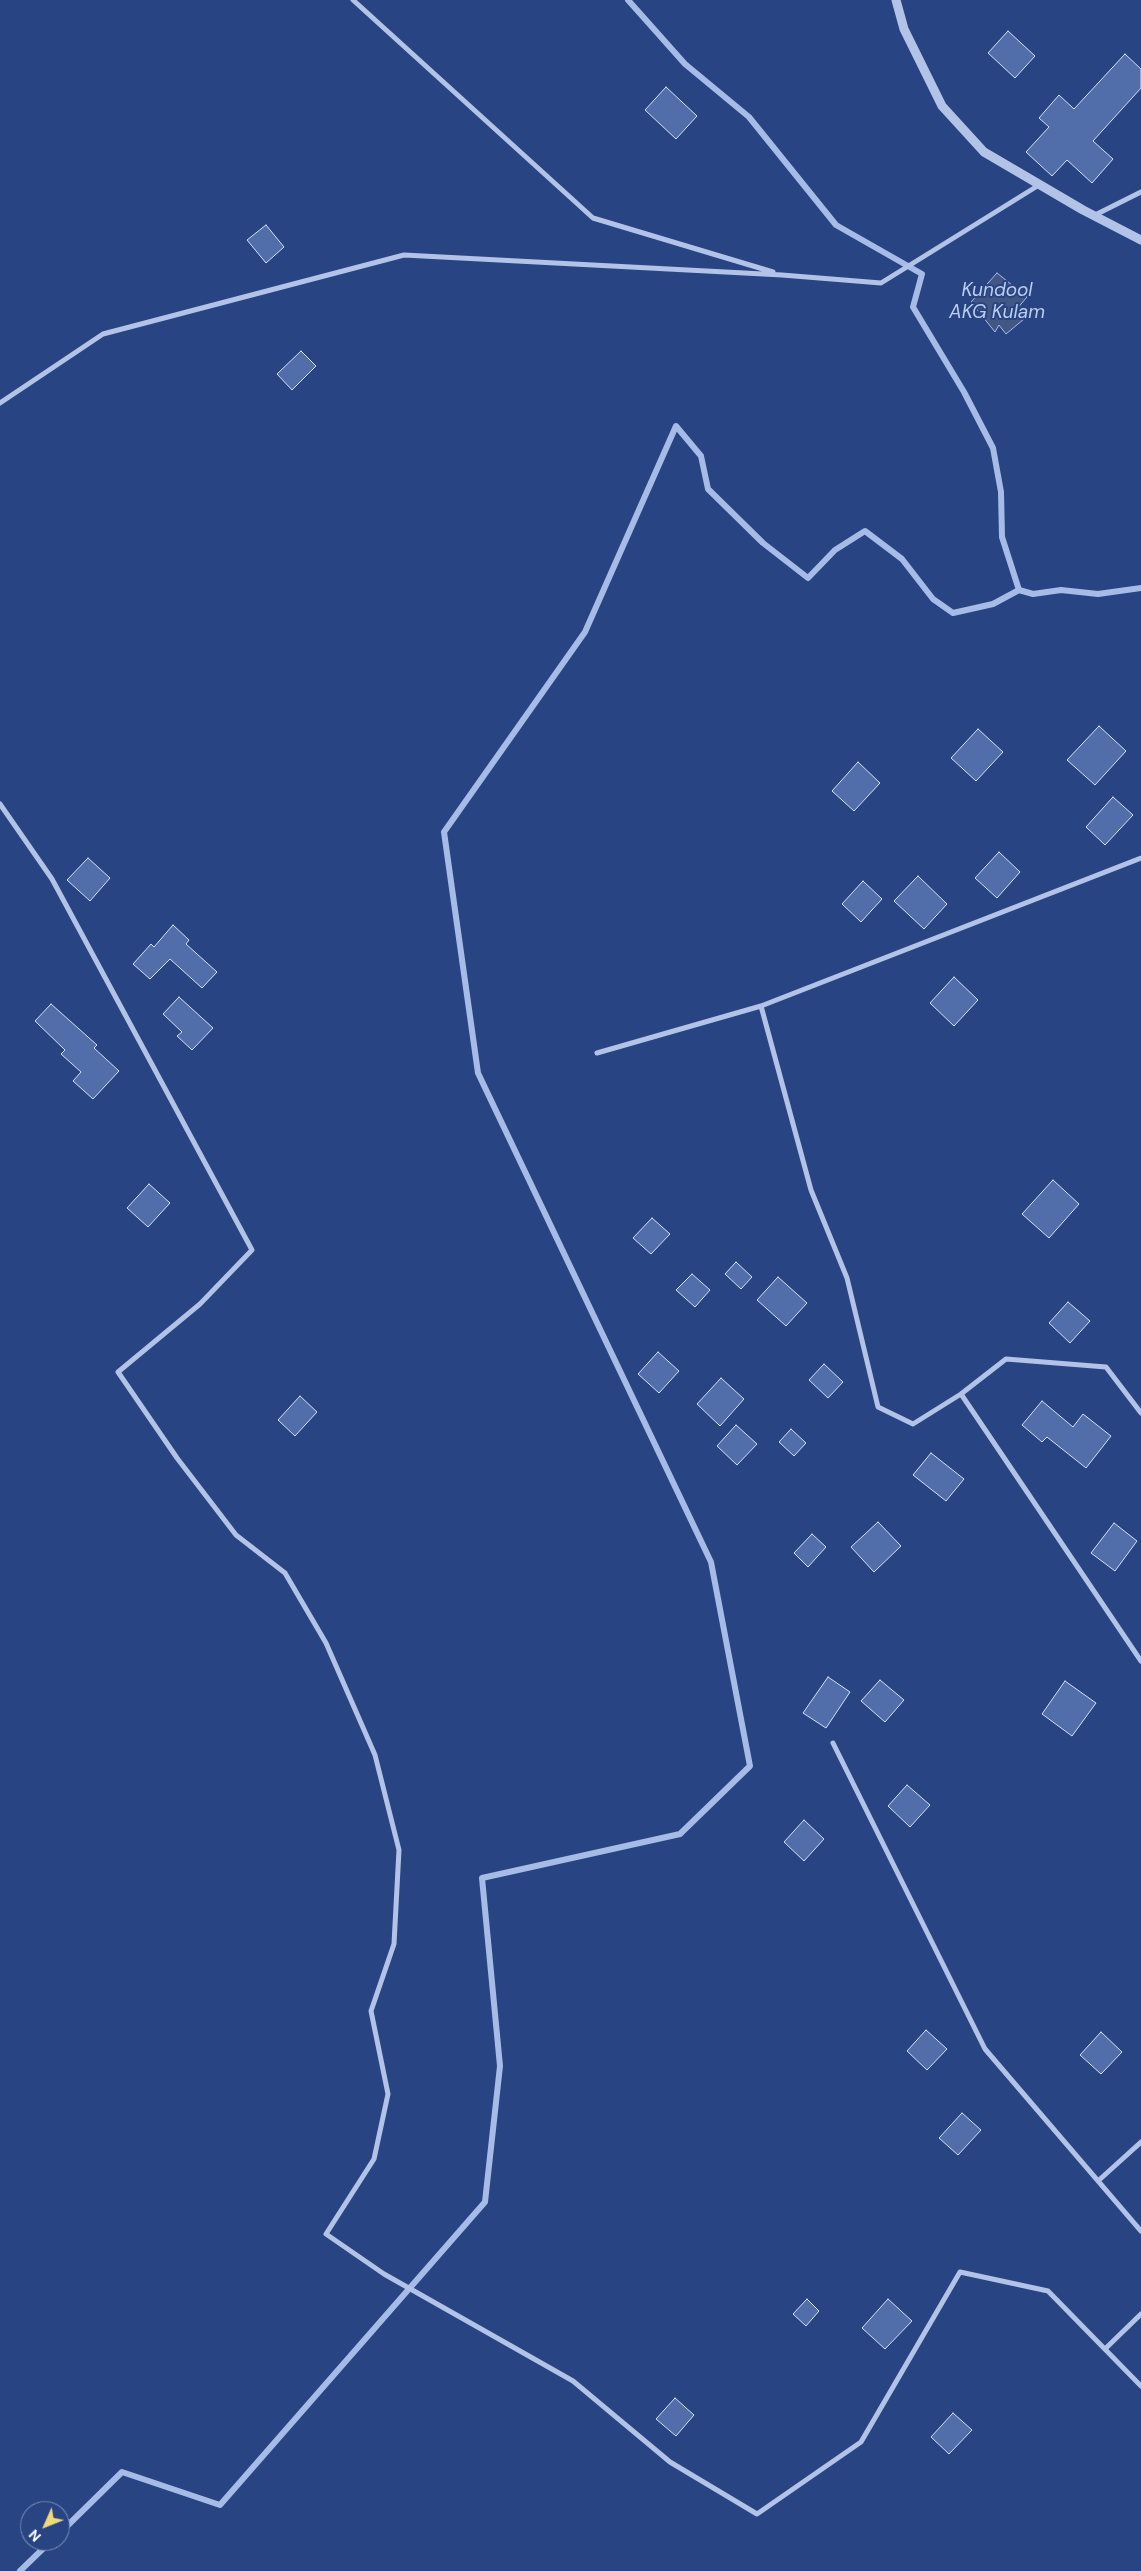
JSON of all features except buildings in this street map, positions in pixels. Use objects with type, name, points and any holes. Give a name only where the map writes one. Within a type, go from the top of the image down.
[{"type":"street","points":[[354,0],[593,218],[782,275]]},
{"type":"street","points":[[896,0],[904,29],[942,106],[984,152],[1141,240]]},
{"type":"street","points":[[0,403],[103,334],[404,255],[782,275],[881,283],[1041,184]]},
{"type":"street","points":[[1094,215],[1141,192]]},
{"type":"street","points":[[0,804],[52,879],[252,1250],[200,1304],[118,1372],[177,1458],[236,1535],[284,1573],[326,1643],[375,1755],[399,1850],[394,1944],[371,2011],[388,2094],[374,2159],[326,2234],[384,2274],[573,2380],[670,2462],[756,2514],[861,2442],[960,2272],[1048,2291],[1141,2386]]},
{"type":"street","points":[[598,1053],[761,1006],[1141,858]]},
{"type":"street","points":[[761,1006],[811,1190],[847,1278],[878,1407],[914,1424],[962,1394],[1006,1359],[1106,1367],[1141,1413]]},
{"type":"street","points":[[962,1394],[1141,1661]]},
{"type":"street","points":[[833,1743],[985,2049],[1141,2231]]},
{"type":"street","points":[[1098,2181],[1141,2142]]},
{"type":"street","points":[[1105,2350],[1141,2314]]},
{"type":"water","name":"Kundool AKG Kulam","points":[[997,273],[1027,297],[1016,310],[1024,319],[1006,334],[999,325],[995,332],[971,302]]},
{"type":"waterway","points":[[628,0],[685,64],[749,117],[836,225],[922,274],[913,307],[964,392],[993,448],[1001,492],[1002,537],[1019,590]]},
{"type":"waterway","points":[[70,2523],[122,2472],[220,2505],[485,2202],[500,2066],[482,1878],[680,1834],[750,1766],[711,1562],[478,1073],[444,832],[585,632],[676,426],[701,456],[708,489],[763,543],[808,578],[835,550],[865,531],[902,559],[933,599],[953,613],[993,604],[1019,590],[1033,594],[1061,590],[1098,594],[1141,588]]},
{"type":"waterway","points":[[20,2571],[41,2551]]}]
